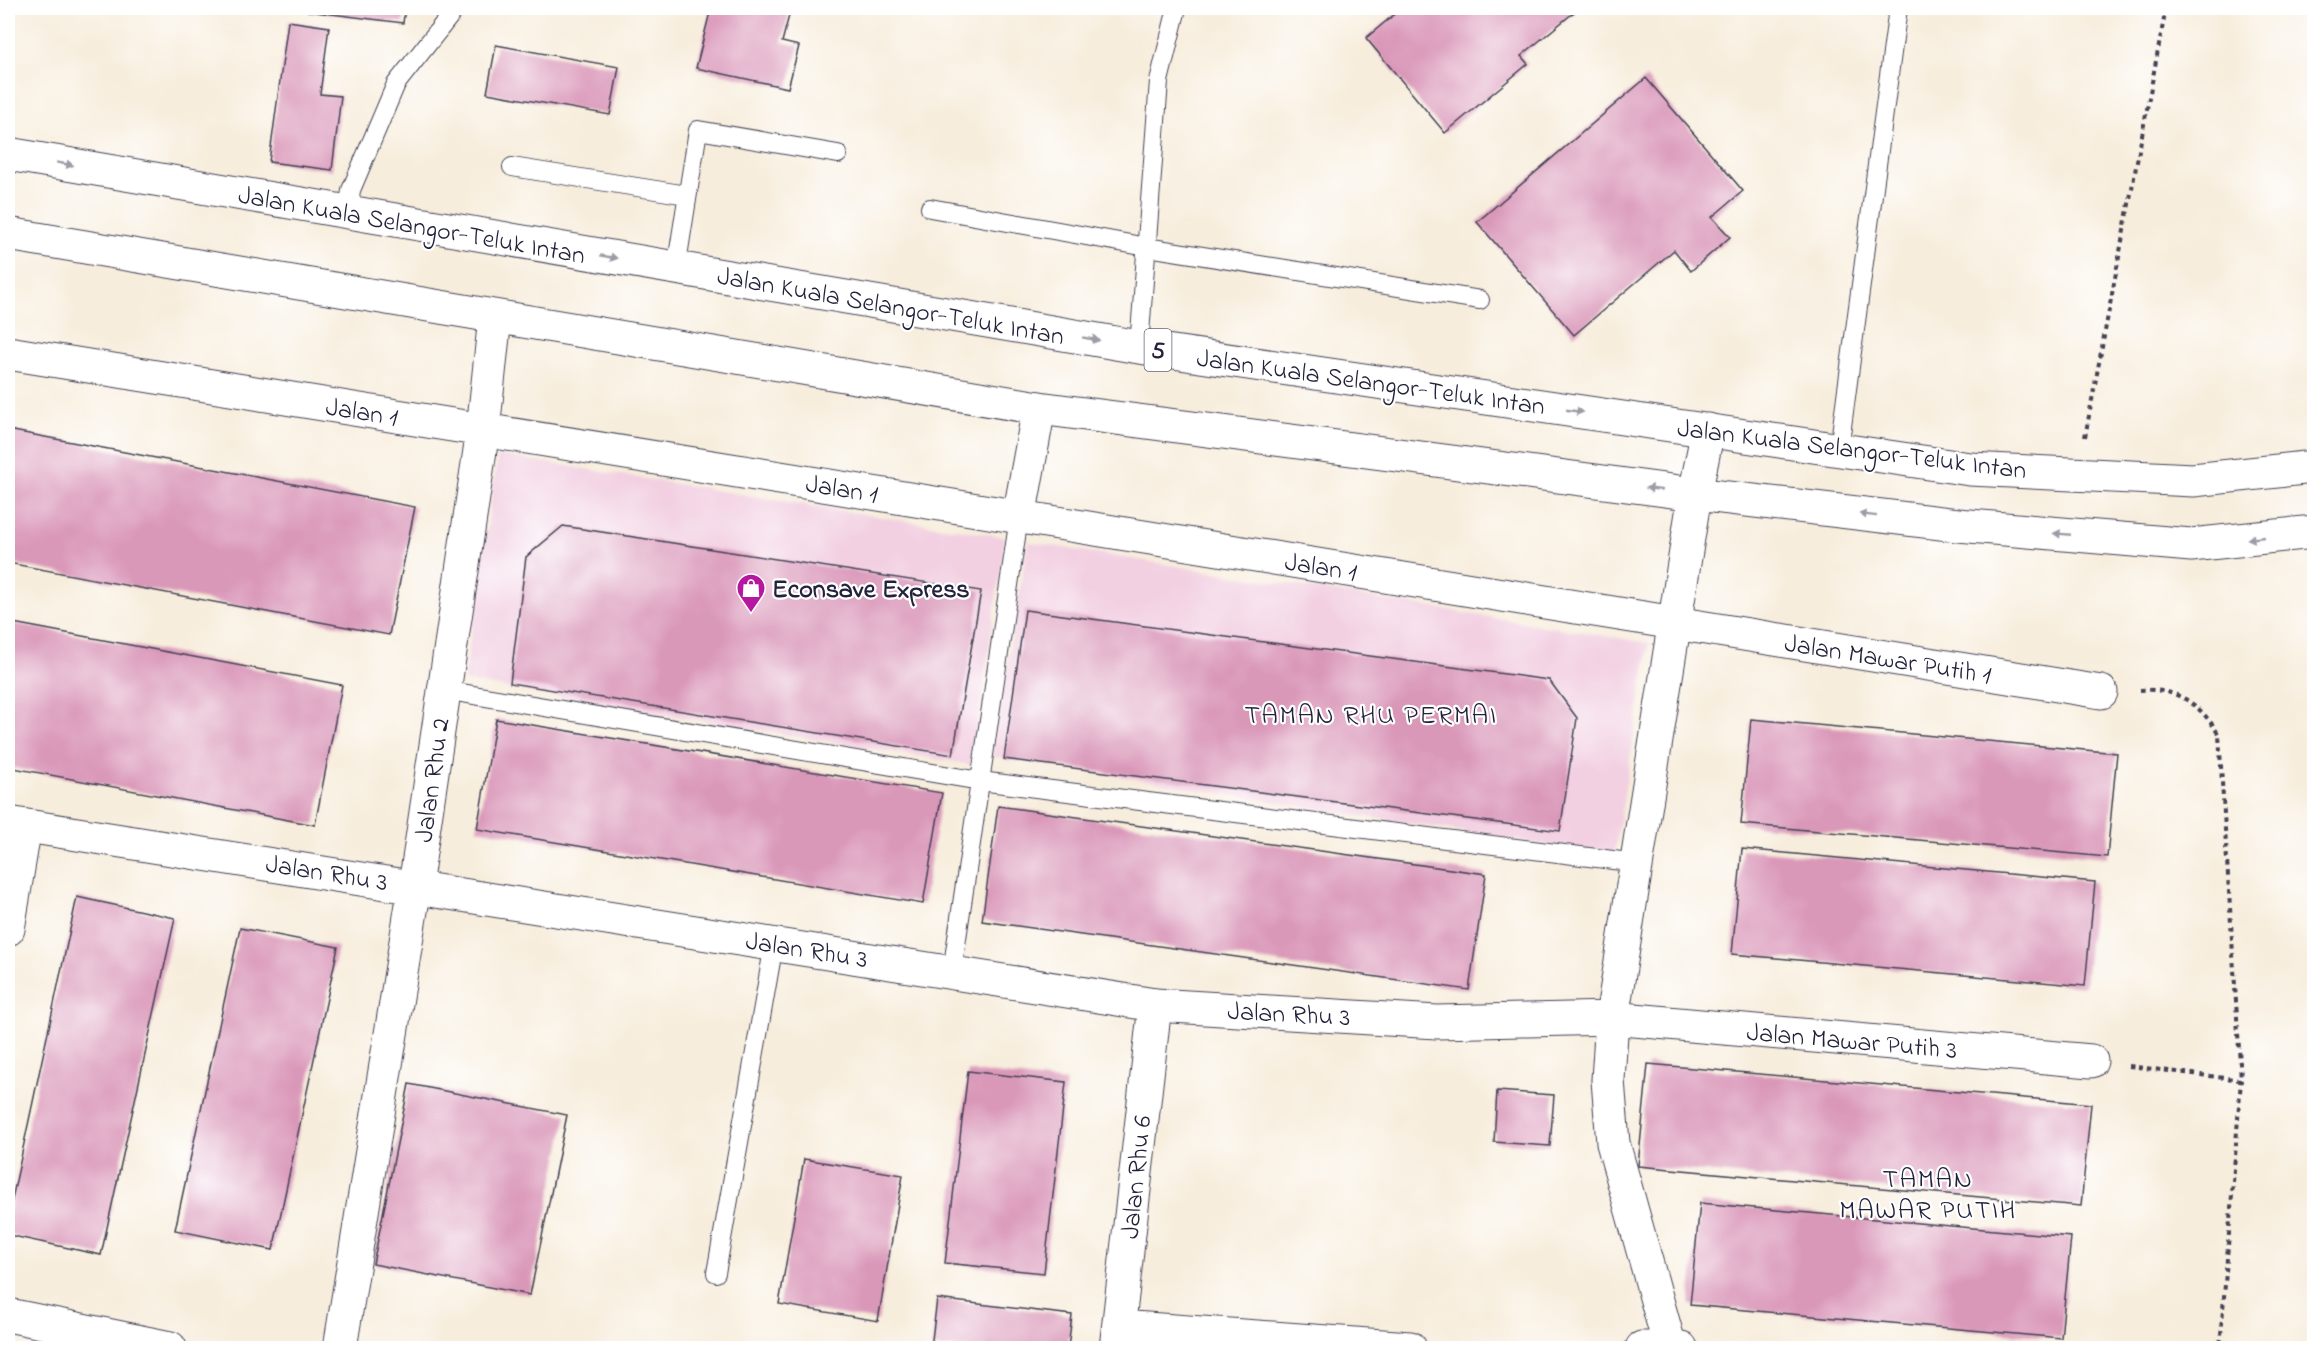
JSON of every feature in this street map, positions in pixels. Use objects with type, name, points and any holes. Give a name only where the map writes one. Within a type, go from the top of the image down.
[{"type":"main road","name":"Jalan Kuala Selangor-Teluk Intan","points":[[8,154],[1139,347],[1970,468],[2193,480],[2314,467]]},
{"type":"main road","points":[[8,234],[1039,408],[1695,494],[1958,525],[2191,545],[2314,532]]},
{"type":"main road","name":"Jalan Rhu 2","points":[[340,1348],[415,886],[483,430],[495,317]]},
{"type":"main road","name":"Jalan 1","points":[[8,353],[1676,623]]},
{"type":"main road","points":[[1019,517],[1039,408]]},
{"type":"main road","points":[[1664,1348],[1613,1143],[1608,1080],[1612,1018],[1695,494],[1708,430]]},
{"type":"main road","name":"Jalan Mawar Putih 1","points":[[1676,623],[2101,692]]},
{"type":"main road","points":[[8,929],[16,825]]},
{"type":"main road","name":"Jalan Rhu 3","points":[[16,825],[415,886],[1155,1005],[1437,1022],[1612,1018]]},
{"type":"main road","name":"Jalan Rhu 6","points":[[1117,1338],[1155,1005]]},
{"type":"main road","name":"Jalan Mawar Putih 3","points":[[1612,1018],[2091,1061]]},
{"type":"main road","points":[[8,1315],[170,1348]]},
{"type":"main road","points":[[1117,1338],[1410,1348]]},
{"type":"lane","points":[[348,213],[351,190],[396,84],[456,8]]},
{"type":"lane","points":[[1139,347],[1160,81],[1177,8]]},
{"type":"lane","points":[[1839,449],[1898,8]]},
{"type":"lane","points":[[676,269],[698,130],[838,153]]},
{"type":"lane","points":[[512,167],[687,195]]},
{"type":"lane","points":[[930,208],[1147,247],[1480,300]]},
{"type":"lane","points":[[952,972],[1019,517]]},
{"type":"lane","points":[[444,690],[980,781],[1637,863]]},
{"type":"lane","points":[[716,1273],[774,944]]},
{"type":"path","points":[[2078,474],[2166,8]]},
{"type":"path","points":[[2101,692],[2152,689],[2175,693],[2193,702],[2208,717],[2219,735],[2241,1080],[2220,1348]]},
{"type":"path","points":[[2091,1061],[2241,1080]]},
{"type":"shaded area","points":[[498,455],[1005,537],[972,765],[464,681]]},
{"type":"shaded area","points":[[1028,542],[1649,643],[1614,856],[992,756]]},
{"type":"building","points":[[308,8],[405,8],[403,23],[308,11]]},
{"type":"building","points":[[711,8],[791,8],[782,42],[799,46],[788,88],[696,68]]},
{"type":"building","points":[[1402,8],[1579,8],[1521,56],[1528,64],[1445,133],[1366,38]]},
{"type":"building","points":[[288,21],[329,27],[320,94],[341,96],[332,170],[269,162]]},
{"type":"building","points":[[496,45],[619,67],[610,115],[487,93]]},
{"type":"building","points":[[1646,78],[1743,191],[1712,217],[1730,237],[1691,271],[1674,250],[1574,335],[1477,222]]},
{"type":"building","points":[[8,430],[415,507],[389,635],[8,563]]},
{"type":"building","points":[[563,526],[981,591],[953,755],[510,683],[526,557]]},
{"type":"building","points":[[1025,610],[1549,680],[1577,718],[1560,831],[1004,759]]},
{"type":"building","points":[[8,622],[342,685],[315,825],[8,767]]},
{"type":"building","points":[[496,719],[942,793],[923,904],[477,829]]},
{"type":"building","points":[[1751,719],[2117,753],[2107,857],[1741,824]]},
{"type":"building","points":[[998,806],[1486,874],[1469,990],[982,921]]},
{"type":"building","points":[[1742,849],[2095,882],[2085,986],[1732,954]]},
{"type":"building","points":[[77,897],[175,918],[101,1255],[8,1235],[8,1218]]},
{"type":"building","points":[[240,928],[338,947],[273,1250],[175,1230]]},
{"type":"building","points":[[1648,1064],[2091,1104],[2081,1206],[1638,1166]]},
{"type":"building","points":[[968,1071],[1066,1082],[1044,1273],[945,1263]]},
{"type":"building","points":[[409,1084],[567,1115],[530,1295],[373,1264]]},
{"type":"building","points":[[1497,1091],[1554,1095],[1550,1146],[1494,1142]]},
{"type":"building","points":[[804,1159],[903,1175],[878,1321],[779,1304]]},
{"type":"building","points":[[1700,1203],[2071,1237],[2061,1338],[1690,1305]]},
{"type":"building","points":[[937,1299],[1072,1315],[1068,1348],[931,1348]]},
{"type":"place","name":"Econsave Express","points":[[751,614]]},
{"type":"district","name":"TAMAN RHU PERMAI","points":[[1371,714]]},
{"type":"district","name":"TAMAN MAWAR PUTIH","points":[[1928,1194]]}]
